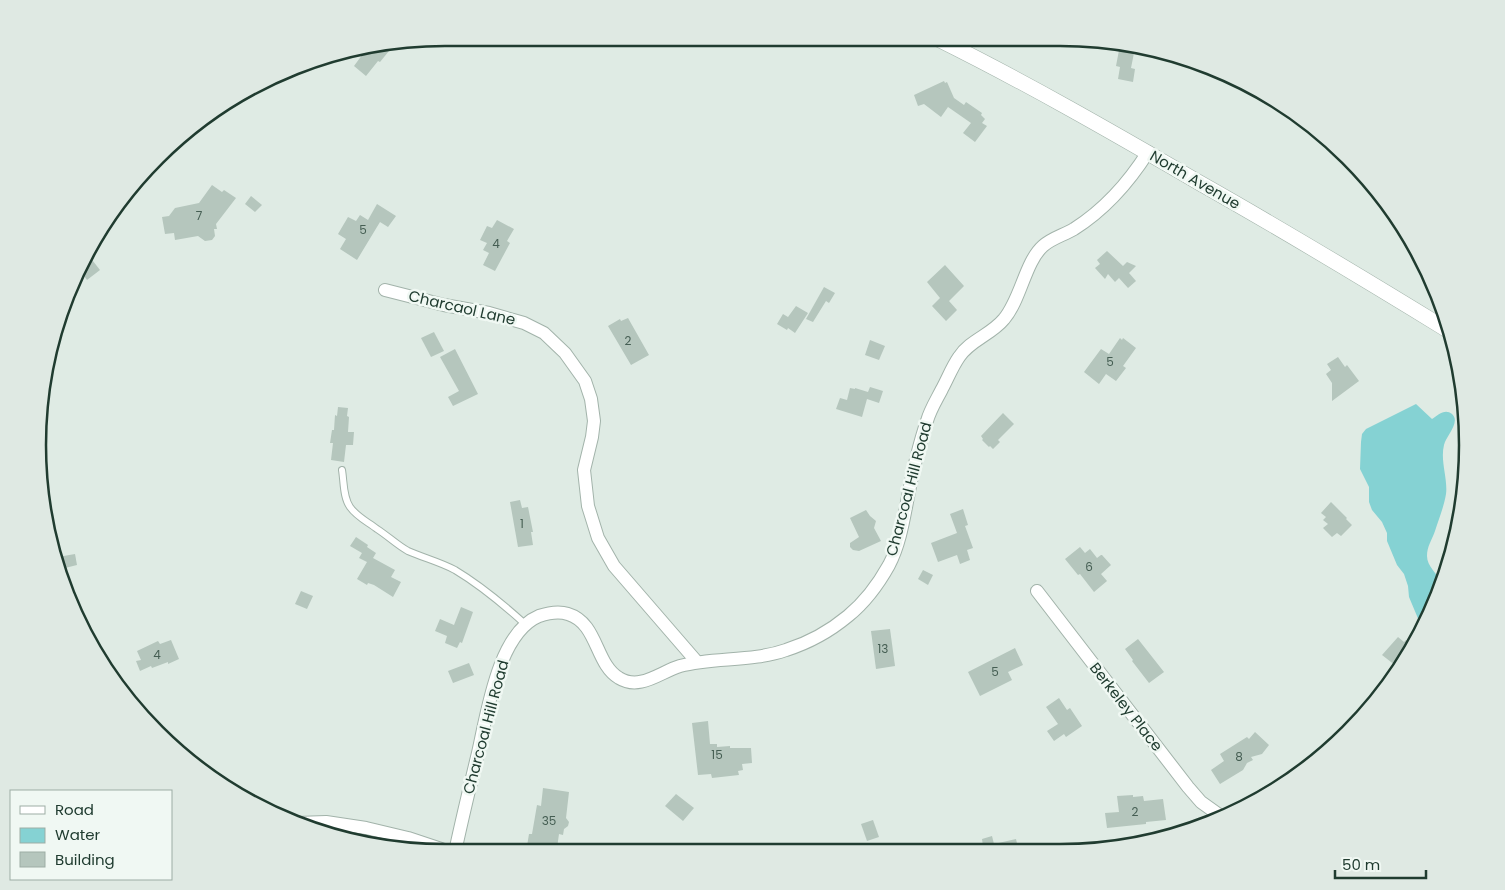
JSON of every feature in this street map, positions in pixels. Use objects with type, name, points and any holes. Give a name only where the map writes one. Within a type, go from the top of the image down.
[{"type":"street","name":"North Avenue","points":[[951,46],[1148,152],[1343,265],[1440,326]]},
{"type":"street","name":"Charcoal Hill Road","points":[[457,844],[498,669],[507,650],[525,624],[534,618],[554,613],[566,613],[573,616],[587,629],[610,672],[629,683],[640,682],[675,668],[698,662],[782,652],[825,632],[846,618],[858,607],[889,564],[902,526],[927,418],[960,355],[972,342],[995,329],[1003,320],[1012,308],[1032,261],[1040,249],[1048,242],[1074,229],[1102,208],[1117,194],[1139,167],[1148,152]]},
{"type":"street","name":"Charcaol Lane","points":[[385,290],[444,306],[489,313],[524,323],[544,334],[565,353],[585,381],[591,399],[594,421],[584,470],[588,506],[598,538],[614,566],[698,662]]},
{"type":"street","name":"Berkeley Place","points":[[1037,591],[1188,787],[1201,802],[1215,812]]},
{"type":"street","points":[[315,822],[326,822],[366,828],[424,843]]},
{"type":"lane","points":[[342,470],[346,497],[350,507],[357,515],[408,551],[457,572],[525,624]]},
{"type":"water","points":[[1416,404],[1432,419],[1447,412],[1454,417],[1454,425],[1445,441],[1443,451],[1445,499],[1427,552],[1427,560],[1437,575],[1419,620],[1409,597],[1404,574],[1397,565],[1387,541],[1387,533],[1369,502],[1369,487],[1360,469],[1362,434],[1366,429]]},
{"type":"building","points":[[389,51],[366,76],[354,66],[362,55]]},
{"type":"building","points":[[1119,51],[1134,53],[1131,68],[1135,69],[1133,82],[1118,79],[1120,67],[1116,66]]},
{"type":"building","points":[[944,81],[945,83],[947,82],[954,98],[964,105],[966,102],[982,113],[981,115],[985,119],[982,123],[987,126],[975,142],[963,133],[971,123],[948,107],[941,117],[924,104],[918,106],[914,95]]},
{"type":"building","points":[[212,185],[236,198],[216,224],[217,229],[214,229],[215,236],[212,240],[205,241],[198,236],[175,240],[174,233],[165,234],[162,217],[169,216],[175,208],[199,203]]},
{"type":"building","points":[[251,196],[262,205],[255,212],[245,204]]},
{"type":"building","points":[[377,204],[396,216],[388,227],[380,222],[357,260],[340,249],[346,239],[338,234],[348,217],[356,221],[360,215],[368,220]]},
{"type":"building","points":[[497,220],[514,229],[507,241],[510,243],[495,271],[483,265],[489,253],[483,250],[487,243],[480,240],[487,226],[492,228]]},
{"type":"building","points":[[1107,251],[1123,266],[1127,262],[1136,266],[1129,273],[1136,281],[1128,288],[1119,278],[1115,282],[1108,274],[1105,279],[1095,268],[1100,264],[1097,260]]},
{"type":"building","points":[[92,260],[100,270],[87,280],[84,276]]},
{"type":"building","points":[[945,265],[964,286],[949,301],[957,310],[946,321],[932,306],[940,298],[927,282]]},
{"type":"building","points":[[824,287],[835,293],[829,303],[826,301],[813,322],[806,319]]},
{"type":"building","points":[[796,306],[808,313],[795,333],[777,324],[783,314],[788,317]]},
{"type":"building","points":[[628,318],[649,355],[631,365],[608,326],[620,319],[621,321]]},
{"type":"building","points":[[434,332],[444,351],[431,357],[421,338]]},
{"type":"building","points":[[1120,338],[1122,340],[1123,338],[1136,348],[1123,366],[1126,368],[1116,381],[1106,374],[1099,384],[1084,372],[1101,349],[1109,354]]},
{"type":"building","points":[[870,340],[885,346],[879,360],[865,355]]},
{"type":"building","points":[[455,349],[478,394],[453,406],[448,397],[459,391],[440,357]]},
{"type":"building","points":[[1338,357],[1345,367],[1347,365],[1359,381],[1332,401],[1332,383],[1326,374],[1331,370],[1327,364]]},
{"type":"building","points":[[870,387],[883,391],[879,403],[867,399],[862,417],[836,409],[840,398],[847,400],[850,388],[868,392]]},
{"type":"building","points":[[338,407],[348,408],[348,432],[354,432],[353,445],[346,445],[344,462],[331,460],[333,443],[330,443]]},
{"type":"building","points":[[1003,413],[1014,424],[998,440],[1000,442],[993,449],[982,440],[981,436]]},
{"type":"building","points":[[520,500],[522,508],[528,507],[533,532],[531,532],[533,545],[518,547],[510,502]]},
{"type":"building","points":[[1331,502],[1352,525],[1341,536],[1337,533],[1332,537],[1323,528],[1328,524],[1323,520],[1326,517],[1321,513]]},
{"type":"building","points":[[963,509],[968,525],[965,526],[973,548],[967,550],[970,560],[960,564],[957,555],[938,562],[931,543],[957,533],[950,514]]},
{"type":"building","points":[[866,510],[876,521],[874,528],[881,541],[859,551],[853,550],[850,547],[850,543],[859,537],[850,518]]},
{"type":"building","points":[[356,537],[376,553],[373,558],[395,570],[391,577],[401,582],[393,597],[374,585],[368,583],[367,585],[357,579],[367,562],[359,558],[362,553],[350,546]]},
{"type":"building","points":[[1080,547],[1085,553],[1090,549],[1097,558],[1102,555],[1111,565],[1101,574],[1107,581],[1094,592],[1065,559]]},
{"type":"building","points":[[75,554],[77,565],[66,568],[62,556]]},
{"type":"building","points":[[923,570],[933,575],[928,585],[918,579]]},
{"type":"building","points":[[301,591],[313,596],[307,609],[295,604]]},
{"type":"building","points":[[461,607],[473,612],[462,643],[460,642],[457,648],[445,643],[447,636],[435,631],[440,619],[454,625]]},
{"type":"building","points":[[890,629],[895,666],[876,669],[871,631]]},
{"type":"building","points":[[1398,637],[1404,642],[1407,641],[1394,664],[1382,655]]},
{"type":"building","points":[[1138,639],[1164,672],[1149,683],[1125,649]]},
{"type":"building","points":[[171,640],[179,659],[152,668],[151,666],[140,671],[136,661],[141,660],[137,651],[158,641],[160,644]]},
{"type":"building","points":[[1015,648],[1023,665],[1008,672],[1012,680],[980,696],[968,672]]},
{"type":"building","points":[[469,663],[474,675],[453,683],[448,671]]},
{"type":"building","points":[[1059,698],[1067,710],[1070,708],[1082,726],[1066,737],[1064,734],[1054,741],[1047,731],[1058,724],[1046,707]]},
{"type":"building","points":[[708,721],[710,744],[717,744],[717,747],[751,748],[752,763],[742,764],[743,770],[738,771],[739,775],[712,778],[711,774],[698,775],[692,723]]},
{"type":"building","points":[[1255,732],[1269,745],[1262,754],[1251,757],[1253,760],[1247,763],[1243,770],[1220,784],[1211,770],[1224,761],[1220,754],[1247,737],[1249,739]]},
{"type":"building","points":[[543,788],[569,792],[566,818],[569,822],[568,826],[564,829],[563,835],[559,834],[558,844],[527,844],[529,834],[532,834],[537,805],[541,806]]},
{"type":"building","points":[[676,794],[694,808],[683,821],[665,806]]},
{"type":"building","points":[[1133,795],[1133,797],[1143,796],[1144,801],[1163,799],[1166,820],[1107,828],[1105,813],[1119,812],[1117,796]]},
{"type":"building","points":[[873,820],[879,837],[867,841],[861,824]]},
{"type":"building","points":[[992,836],[994,844],[983,844],[982,839]]},
{"type":"building","points":[[1016,839],[1017,844],[994,844]]}]
